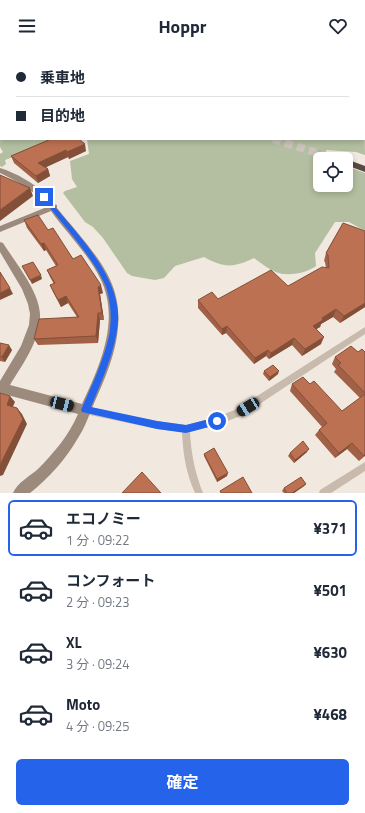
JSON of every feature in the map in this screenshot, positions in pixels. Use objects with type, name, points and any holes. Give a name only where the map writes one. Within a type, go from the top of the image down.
[{"type":"highway","points":[[353,164],[365,168]]},
{"type":"street","points":[[0,170],[28,184],[54,207],[105,278],[109,287],[114,308],[112,336],[107,357],[75,433],[55,460],[20,493]]},
{"type":"street","points":[[0,229],[54,207]]},
{"type":"street","points":[[0,245],[30,297],[35,314],[35,323],[31,337],[1,388],[85,410],[157,425],[186,429],[217,421],[240,412],[365,330]]},
{"type":"street","points":[[186,429],[188,460],[193,481],[199,493]]},
{"type":"street","points":[[323,493],[365,466]]},
{"type":"green space","points":[[0,140],[60,140],[5,160],[6,164],[2,167],[0,166],[0,154],[3,152],[0,147]]},
{"type":"green space","points":[[87,140],[365,140],[365,155],[356,152],[326,150],[326,152],[313,152],[313,192],[353,192],[353,169],[365,173],[365,231],[349,222],[335,222],[315,253],[316,266],[302,272],[286,274],[276,272],[254,258],[240,264],[223,265],[204,257],[175,266],[164,278],[155,280],[132,276],[127,273],[103,238],[93,227],[85,222],[63,193],[77,187],[72,179],[70,161],[89,154]]},
{"type":"building","points":[[49,140],[80,140],[85,144],[67,152],[66,150],[38,163],[48,169],[36,176],[11,156]]},
{"type":"building","points":[[0,175],[30,188],[0,210]]},
{"type":"building","points":[[38,215],[48,230],[53,228],[73,259],[81,255],[101,285],[98,287],[102,313],[98,313],[96,336],[34,339],[39,319],[79,317],[66,296],[58,300],[50,285],[55,283],[47,270],[58,265],[44,243],[41,244],[24,220]]},
{"type":"building","points":[[343,223],[365,231],[365,303],[344,316],[336,309],[322,318],[323,320],[313,326],[324,337],[305,349],[294,338],[271,353],[268,350],[255,358],[227,326],[222,329],[198,300],[212,292],[218,299],[271,270],[288,286],[322,267],[329,268],[328,255],[326,253]]},
{"type":"building","points":[[33,262],[41,275],[30,280],[22,266]]},
{"type":"building","points":[[0,272],[10,288],[0,293]]},
{"type":"building","points":[[0,343],[9,345],[2,357],[0,356]]},
{"type":"building","points":[[351,346],[358,352],[362,349],[365,352],[365,393],[338,365],[341,363],[335,357]]},
{"type":"building","points":[[273,365],[279,371],[270,377],[264,371]]},
{"type":"building","points":[[303,377],[310,384],[314,381],[342,411],[365,394],[364,456],[352,443],[339,453],[319,430],[327,423],[292,384]]},
{"type":"building","points":[[0,393],[10,396],[7,405],[17,408],[23,419],[0,465]]},
{"type":"building","points":[[303,441],[309,449],[295,460],[290,453]]},
{"type":"building","points":[[214,448],[228,473],[217,479],[204,454]]},
{"type":"building","points":[[142,472],[161,493],[122,493]]},
{"type":"building","points":[[243,477],[252,493],[221,493],[220,491]]},
{"type":"building","points":[[301,477],[306,484],[292,493],[287,493],[284,488]]},
{"type":"tunnel","points":[[276,140],[314,152]]},
{"type":"route","points":[[44,197],[54,207],[97,265],[109,287],[114,308],[112,336],[107,357],[101,375],[85,410],[157,425],[186,429],[217,421]]}]
